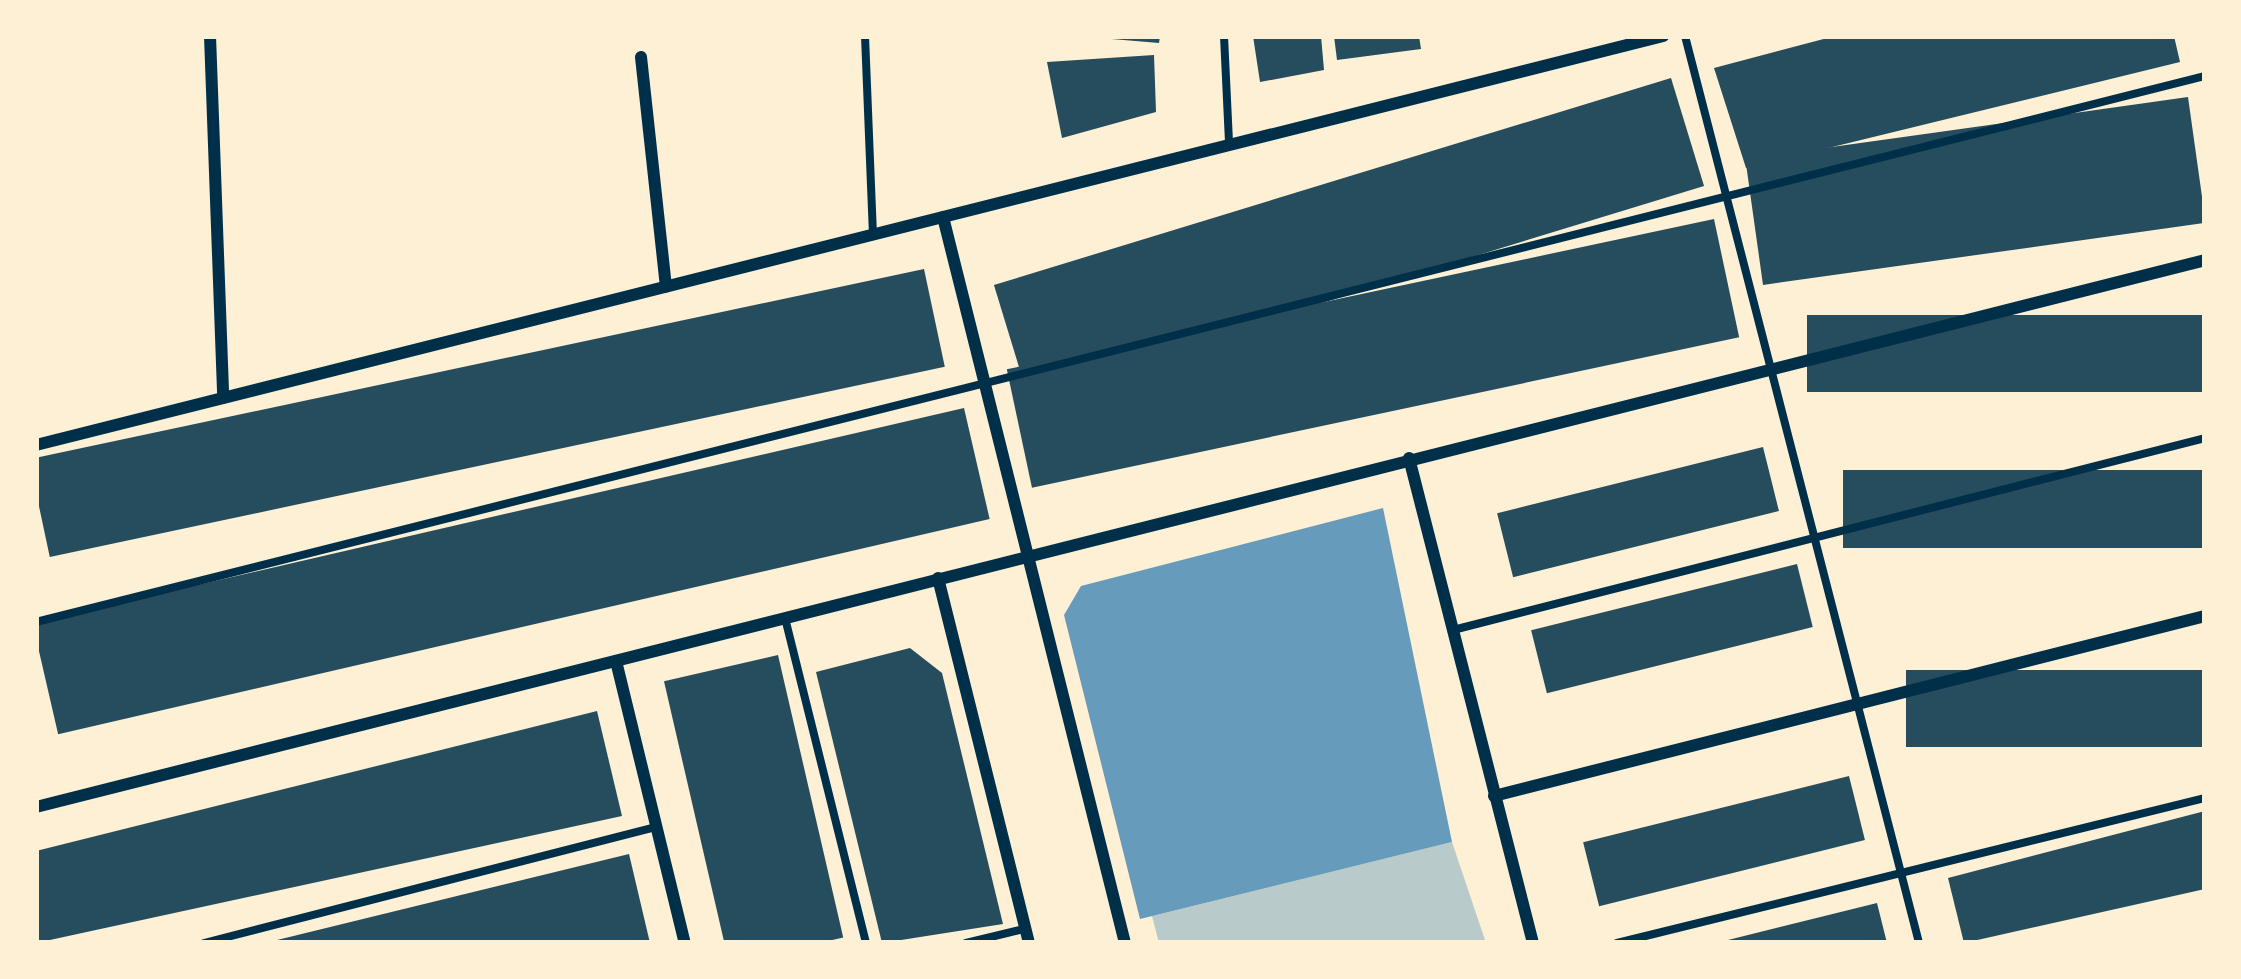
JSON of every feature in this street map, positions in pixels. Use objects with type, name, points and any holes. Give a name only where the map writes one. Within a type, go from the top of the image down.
[{"type":"street","points":[[210,36],[223,398]]},
{"type":"street","points":[[36,445],[1663,36]]},
{"type":"street","points":[[641,57],[667,287]]},
{"type":"street","points":[[943,217],[1125,943]]},
{"type":"street","points":[[36,807],[2205,260]]},
{"type":"street","points":[[1409,458],[1533,943]]},
{"type":"street","points":[[938,578],[1027,936]]},
{"type":"street","points":[[1494,796],[2205,616]]},
{"type":"street","points":[[616,661],[686,943]]},
{"type":"lane","points":[[865,36],[873,235]]},
{"type":"lane","points":[[1224,36],[1229,145]]},
{"type":"lane","points":[[1684,36],[1919,943]]},
{"type":"lane","points":[[36,622],[2205,76]]},
{"type":"lane","points":[[1454,630],[2205,438]]},
{"type":"lane","points":[[784,616],[866,943]]},
{"type":"lane","points":[[1617,943],[2205,798]]},
{"type":"lane","points":[[204,943],[658,826]]},
{"type":"lane","points":[[966,943],[1027,936]]},
{"type":"shaded area","points":[[1452,842],[1486,943],[1159,943],[1152,916]]},
{"type":"water","points":[[1383,508],[1452,842],[1140,919],[1064,615],[1081,586]]},
{"type":"building","points":[[1076,36],[1160,36],[1159,43]]},
{"type":"building","points":[[1253,36],[1321,36],[1324,70],[1260,82]]},
{"type":"building","points":[[1334,36],[1419,36],[1421,49],[1337,60]]},
{"type":"building","points":[[1835,36],[2174,36],[2180,62],[1746,168],[1714,68]]},
{"type":"building","points":[[1154,55],[1156,112],[1062,138],[1047,62]]},
{"type":"building","points":[[1671,78],[1704,186],[1027,393],[994,285]]},
{"type":"building","points":[[2188,97],[2205,223],[1763,285],[1745,159]]},
{"type":"building","points":[[1714,219],[1739,337],[1032,488],[1007,369]]},
{"type":"building","points":[[924,269],[945,367],[50,557],[36,492],[36,458]]},
{"type":"building","points":[[1807,315],[2205,315],[2205,392],[1807,392]]},
{"type":"building","points":[[964,408],[990,519],[58,734],[36,622]]},
{"type":"building","points":[[1763,447],[1779,511],[1513,577],[1497,513]]},
{"type":"building","points":[[1843,470],[2205,470],[2205,548],[1843,548]]},
{"type":"building","points":[[1797,564],[1813,627],[1547,693],[1531,630]]},
{"type":"building","points":[[910,648],[942,673],[1003,924],[882,943],[816,672]]},
{"type":"building","points":[[778,655],[843,938],[820,943],[724,943],[664,681]]},
{"type":"building","points":[[1906,670],[2205,670],[2205,747],[1906,747]]},
{"type":"building","points":[[597,711],[622,816],[36,943],[36,851]]},
{"type":"building","points":[[1849,776],[1865,840],[1599,906],[1583,842]]},
{"type":"building","points":[[2205,811],[2205,889],[1964,943],[1948,878]]},
{"type":"building","points":[[629,854],[650,943],[273,941]]},
{"type":"building","points":[[1877,903],[1887,943],[1724,941]]}]
